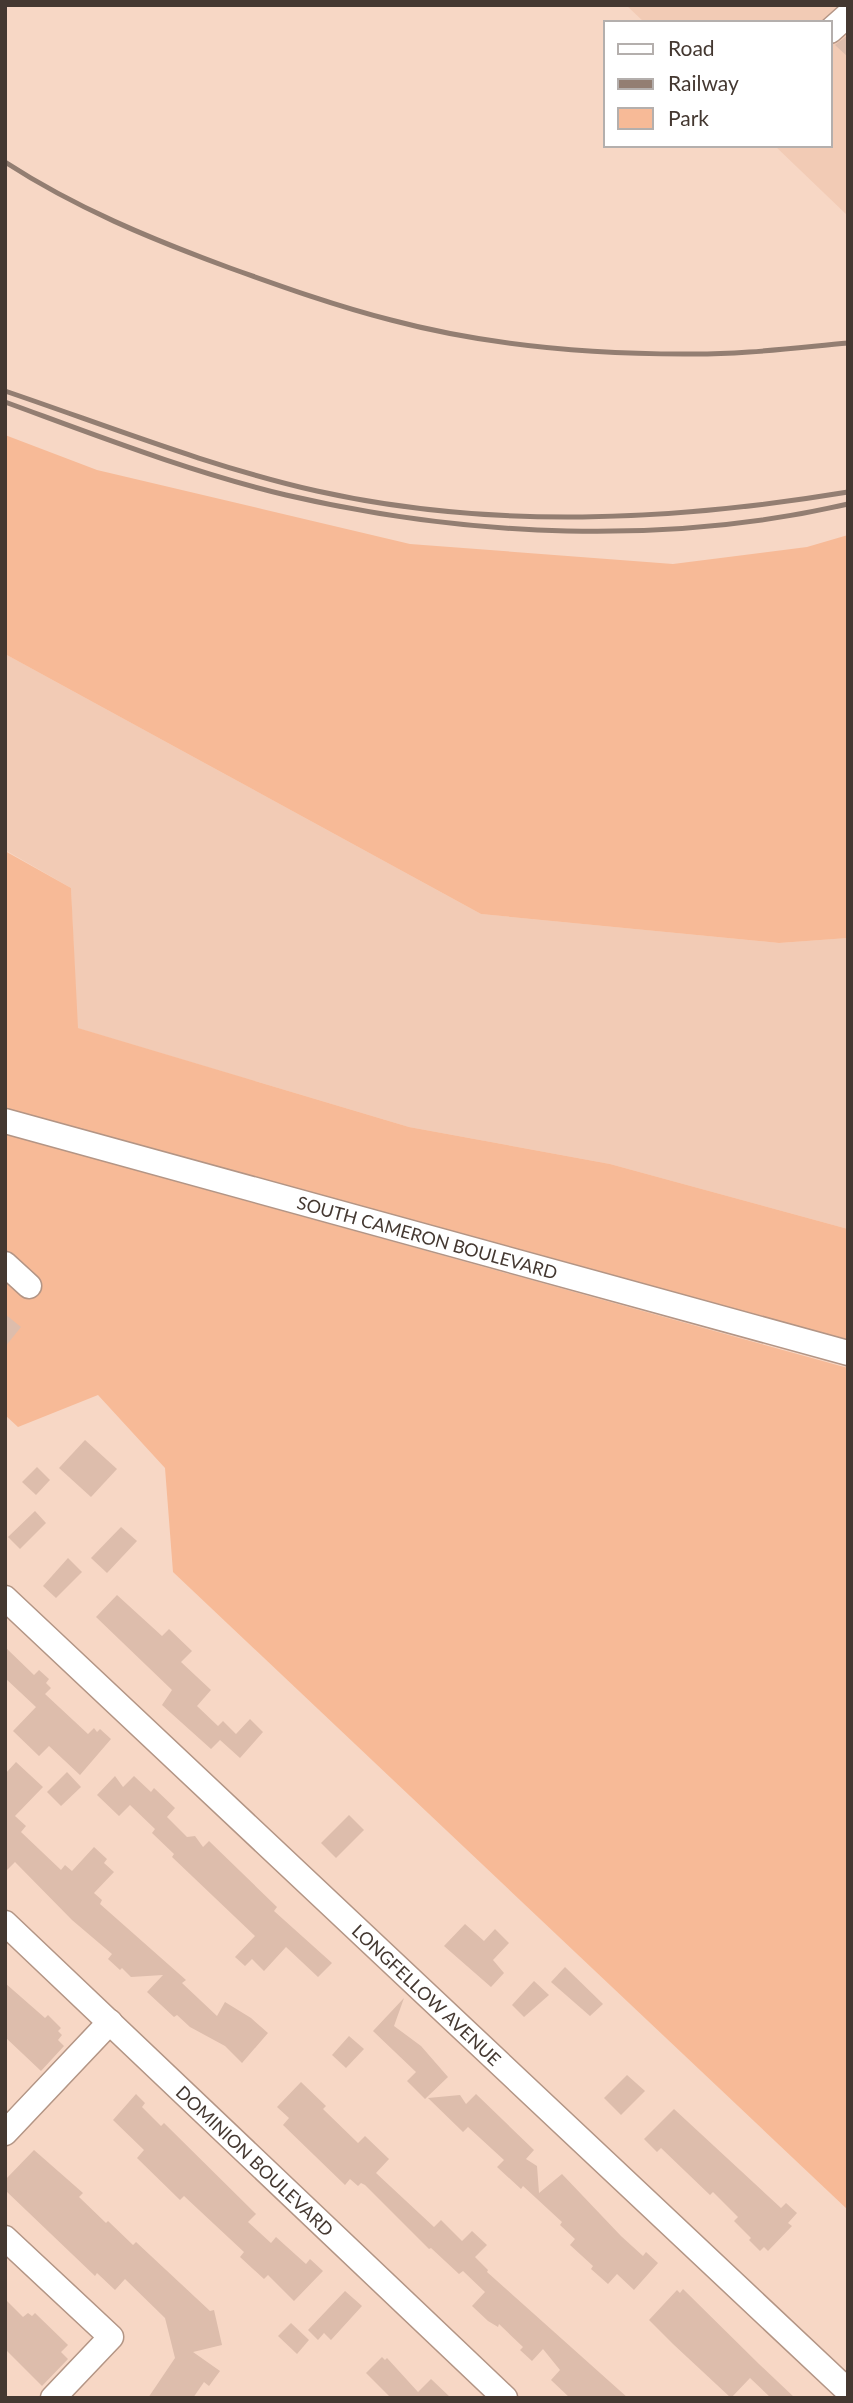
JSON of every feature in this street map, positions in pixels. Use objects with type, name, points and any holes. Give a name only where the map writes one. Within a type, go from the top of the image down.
[{"type":"street","points":[[832,30],[848,15]]},
{"type":"street","name":"SOUTH CAMERON BOULEVARD","points":[[5,1121],[848,1353]]},
{"type":"street","points":[[5,1264],[29,1286]]},
{"type":"street","name":"LONGFELLOW AVENUE","points":[[5,1598],[848,2391]]},
{"type":"street","name":"DOMINION BOULEVARD","points":[[5,1923],[505,2398]]},
{"type":"street","points":[[5,2133],[110,2022]]},
{"type":"street","points":[[5,2238],[111,2336],[53,2398]]},
{"type":"shaded area","points":[[626,5],[848,5],[848,216],[776,147],[832,147],[832,21],[643,21]]},
{"type":"shaded area","points":[[5,654],[481,914],[779,943],[848,938],[848,1229],[610,1164],[409,1127],[77,1028],[71,888],[5,850]]},
{"type":"green space","points":[[5,435],[97,470],[410,544],[673,564],[807,547],[848,535],[848,938],[779,943],[481,914],[5,654]]},
{"type":"green space","points":[[5,851],[71,888],[78,1028],[409,1127],[610,1164],[848,1229],[848,1342],[5,1108]]},
{"type":"green space","points":[[5,1134],[848,1368],[848,2210],[173,1572],[165,1468],[98,1395],[18,1427],[5,1415]]},
{"type":"building","points":[[848,35],[848,57],[835,45]]},
{"type":"building","points":[[5,1314],[21,1327],[5,1347]]},
{"type":"building","points":[[85,1440],[117,1469],[91,1497],[59,1468]]},
{"type":"building","points":[[37,1467],[50,1480],[36,1495],[22,1482]]},
{"type":"building","points":[[35,1511],[46,1523],[20,1549],[8,1537]]},
{"type":"building","points":[[121,1527],[137,1541],[107,1573],[91,1558]]},
{"type":"building","points":[[68,1558],[82,1572],[56,1598],[43,1586]]},
{"type":"building","points":[[117,1595],[162,1636],[169,1629],[192,1651],[181,1662],[211,1690],[197,1706],[218,1726],[223,1721],[236,1734],[250,1719],[263,1732],[240,1758],[220,1740],[211,1749],[162,1705],[172,1690],[96,1617]]},
{"type":"building","points":[[5,1647],[34,1675],[39,1670],[49,1679],[46,1683],[51,1688],[45,1694],[88,1734],[94,1728],[97,1732],[100,1729],[111,1739],[80,1775],[49,1746],[39,1756],[13,1731],[36,1707],[5,1678]]},
{"type":"building","points":[[16,1762],[43,1787],[15,1816],[26,1826],[21,1832],[61,1870],[65,1865],[72,1871],[94,1847],[107,1859],[104,1863],[114,1872],[94,1893],[102,1900],[100,1904],[186,1980],[182,1983],[217,2016],[225,2002],[251,2018],[268,2033],[242,2063],[225,2046],[190,2027],[177,2015],[174,2017],[147,1992],[163,1975],[131,1977],[122,1968],[120,1970],[108,1959],[112,1954],[72,1920],[15,1862],[5,1872],[5,1774]]},
{"type":"building","points":[[67,1772],[81,1787],[61,1806],[47,1792]]},
{"type":"building","points":[[115,1776],[123,1787],[134,1776],[151,1792],[154,1788],[175,1808],[167,1817],[187,1837],[195,1836],[203,1847],[209,1841],[277,1907],[274,1911],[332,1963],[318,1977],[286,1947],[264,1971],[252,1959],[245,1966],[235,1957],[255,1936],[172,1857],[174,1854],[152,1833],[155,1829],[130,1805],[119,1816],[97,1795]]},
{"type":"building","points":[[349,1815],[364,1830],[336,1858],[321,1843]]},
{"type":"building","points":[[465,1924],[484,1941],[495,1929],[509,1943],[493,1960],[504,1973],[491,1987],[444,1946]]},
{"type":"building","points":[[565,1967],[603,2004],[590,2016],[551,1982]]},
{"type":"building","points":[[534,1981],[549,1995],[524,2017],[512,2005]]},
{"type":"building","points":[[5,1983],[45,2018],[48,2015],[61,2028],[58,2031],[62,2035],[58,2040],[64,2046],[41,2071],[5,2037]]},
{"type":"building","points":[[404,1998],[394,2026],[421,2046],[448,2077],[425,2099],[407,2081],[416,2072],[373,2031]]},
{"type":"building","points":[[349,2036],[364,2049],[346,2068],[332,2055]]},
{"type":"building","points":[[627,2075],[645,2091],[621,2115],[604,2098]]},
{"type":"building","points":[[301,2082],[326,2106],[323,2109],[358,2143],[365,2136],[389,2159],[376,2173],[434,2227],[441,2220],[462,2241],[472,2231],[487,2245],[475,2257],[487,2272],[628,2398],[570,2398],[551,2380],[560,2370],[543,2349],[532,2361],[520,2350],[523,2347],[499,2324],[498,2327],[488,2321],[472,2306],[485,2292],[463,2271],[459,2274],[429,2249],[365,2185],[361,2183],[358,2186],[350,2179],[345,2185],[283,2125],[289,2118],[277,2107]]},
{"type":"building","points":[[136,2094],[145,2103],[142,2107],[161,2126],[164,2123],[256,2214],[248,2222],[271,2243],[276,2237],[306,2264],[310,2259],[323,2271],[294,2301],[268,2275],[264,2279],[240,2257],[244,2252],[184,2196],[180,2200],[137,2158],[144,2150],[113,2120]]},
{"type":"building","points":[[476,2094],[534,2150],[526,2159],[537,2166],[539,2193],[562,2174],[621,2236],[643,2256],[646,2252],[658,2263],[634,2290],[617,2274],[608,2284],[591,2269],[593,2266],[570,2245],[575,2239],[560,2225],[562,2222],[523,2186],[521,2189],[497,2167],[504,2160],[468,2127],[463,2132],[428,2098],[460,2095],[466,2104]]},
{"type":"building","points":[[674,2109],[781,2208],[786,2203],[797,2213],[788,2223],[792,2226],[768,2251],[764,2247],[760,2251],[749,2240],[751,2238],[734,2221],[738,2217],[713,2192],[710,2195],[661,2148],[657,2152],[644,2139]]},
{"type":"building","points":[[34,2150],[83,2193],[79,2197],[106,2223],[108,2221],[133,2245],[136,2242],[210,2311],[214,2310],[222,2345],[193,2352],[220,2371],[209,2386],[204,2382],[193,2398],[148,2398],[175,2358],[165,2318],[125,2279],[115,2290],[97,2273],[95,2276],[5,2190],[5,2180]]},
{"type":"building","points":[[683,2289],[795,2398],[771,2398],[750,2378],[731,2398],[673,2344],[649,2320],[677,2290],[680,2293]]},
{"type":"building","points":[[345,2291],[362,2306],[331,2340],[324,2333],[318,2340],[308,2330]]},
{"type":"building","points":[[5,2299],[23,2317],[28,2313],[32,2316],[35,2313],[68,2345],[61,2352],[68,2359],[42,2386],[5,2349]]},
{"type":"building","points":[[291,2323],[309,2340],[297,2354],[278,2336]]},
{"type":"building","points":[[382,2357],[385,2360],[387,2358],[418,2392],[431,2379],[451,2398],[391,2398],[366,2373]]},
{"type":"railway","points":[[5,162],[59,194],[172,246],[310,296],[427,329],[499,342],[647,354],[766,351],[848,343]]},
{"type":"railway","points":[[5,391],[199,458],[277,481],[383,503],[449,512],[582,517],[649,515],[716,510],[848,492]]},
{"type":"railway","points":[[5,402],[144,453],[250,486],[355,509],[425,520],[567,531],[638,531],[709,526],[848,504]]}]
